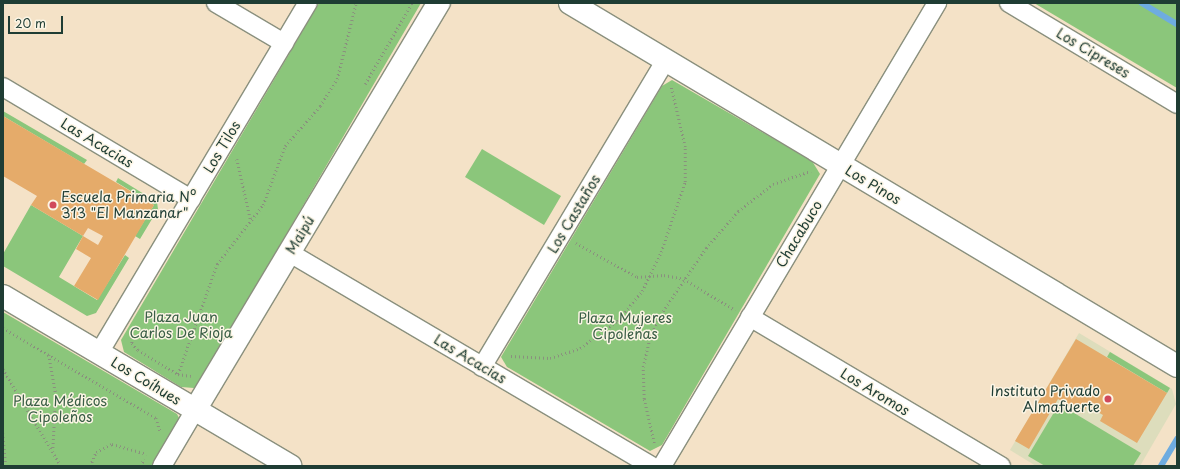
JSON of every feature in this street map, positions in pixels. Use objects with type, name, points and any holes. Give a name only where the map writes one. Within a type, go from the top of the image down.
[{"type":"street","points":[[216,3],[284,43]]},
{"type":"street","name":"Los Tilos","points":[[99,353],[308,3]]},
{"type":"street","name":"Maipú","points":[[162,466],[438,3]]},
{"type":"street","name":"Los Pinos","points":[[570,3],[1177,366]]},
{"type":"street","name":"Chacabuco","points":[[662,466],[743,314],[840,165],[937,3]]},
{"type":"street","name":"Los Cipreses","points":[[1009,3],[1177,104]]},
{"type":"street","name":"Los Castaños","points":[[482,366],[666,60]]},
{"type":"street","name":"Las Acacias","points":[[3,88],[191,199]]},
{"type":"street","name":"Las Acacias","points":[[290,253],[651,466]]},
{"type":"street","name":"Los Coíhues","points":[[3,296],[290,466]]},
{"type":"street","name":"Los Aromos","points":[[743,314],[1001,466]]},
{"type":"path","points":[[178,374],[217,264],[252,222],[267,196],[285,146],[320,106],[337,79],[356,3]]},
{"type":"path","points":[[364,86],[412,3]]},
{"type":"path","points":[[665,92],[671,87],[678,88]]},
{"type":"path","points":[[511,356],[550,358],[580,348],[622,317],[650,277],[678,206],[686,169],[685,146],[671,87]]},
{"type":"path","points":[[233,166],[241,152]]},
{"type":"path","points":[[237,159],[252,222]]},
{"type":"path","points":[[810,166],[814,170],[814,177]]},
{"type":"path","points":[[654,444],[644,399],[644,359],[657,322],[684,279],[719,232],[749,201],[774,184],[814,170]]},
{"type":"path","points":[[572,249],[580,236]]},
{"type":"path","points":[[576,243],[625,272],[650,277],[684,279],[743,314]]},
{"type":"path","points":[[739,303],[743,314]]},
{"type":"path","points":[[731,317],[743,314]]},
{"type":"path","points":[[3,328],[156,418],[161,426],[159,433]]},
{"type":"path","points":[[135,331],[132,339],[134,347],[178,374],[190,377],[197,373]]},
{"type":"path","points":[[513,349],[511,356],[515,362]]},
{"type":"path","points":[[49,355],[56,389],[53,451]]},
{"type":"path","points":[[3,368],[61,466]]},
{"type":"path","points":[[3,433],[6,466]]},
{"type":"path","points":[[648,444],[654,444],[658,440]]},
{"type":"path","points":[[90,466],[96,452],[112,444],[147,454]]},
{"type":"path","points":[[140,466],[151,447]]},
{"type":"shaded area","name":"Instituto Privado Almafuerte","points":[[1079,333],[1172,389],[1176,404],[1140,466],[1036,466],[1010,450]]},
{"type":"green space","name":"Plaza Juan Carlos De Rioja","points":[[319,3],[421,3],[201,381],[194,388],[181,387],[124,352],[121,340]]},
{"type":"green space","points":[[1034,3],[1177,3],[1177,88]]},
{"type":"green space","name":"Plaza Mujeres Cipoleñas","points":[[672,80],[812,161],[820,174],[662,445],[650,451],[507,367],[501,357],[662,86]]},
{"type":"green space","points":[[3,111],[87,160],[84,164],[3,116]]},
{"type":"green space","points":[[482,149],[561,196],[544,225],[465,177]]},
{"type":"green space","points":[[118,178],[157,202],[158,209],[140,239],[135,236],[154,205],[116,182]]},
{"type":"green space","points":[[31,205],[83,236],[59,277],[97,300],[125,255],[129,258],[96,313],[87,316],[3,266],[3,254]]},
{"type":"green space","name":"Plaza Médicos Cipoleños","points":[[3,312],[177,414],[180,420],[154,466],[3,466]]},
{"type":"green space","points":[[1110,352],[1170,388],[1167,393],[1107,357]]},
{"type":"green space","points":[[1059,404],[1141,453],[1133,466],[1045,466],[1028,456]]},
{"type":"building","points":[[3,116],[154,205],[98,300],[74,286],[91,258],[76,249],[83,236],[31,205],[37,196],[3,176]],"holes":[[[88,228],[103,236],[98,245],[83,236]]]},
{"type":"building","points":[[1076,339],[1167,393],[1137,443],[1100,421],[1103,415],[1087,406],[1083,414],[1058,399],[1029,449],[1015,441]]},
{"type":"waterway","points":[[1142,3],[1177,24]]},
{"type":"waterway","points":[[1161,466],[1177,439]]},
{"type":"place","name":"Escuela Primaria Nº 313 \"El Manzanar\"","points":[[53,205]]},
{"type":"place","name":"Instituto Privado Almafuerte","points":[[1108,399]]}]
